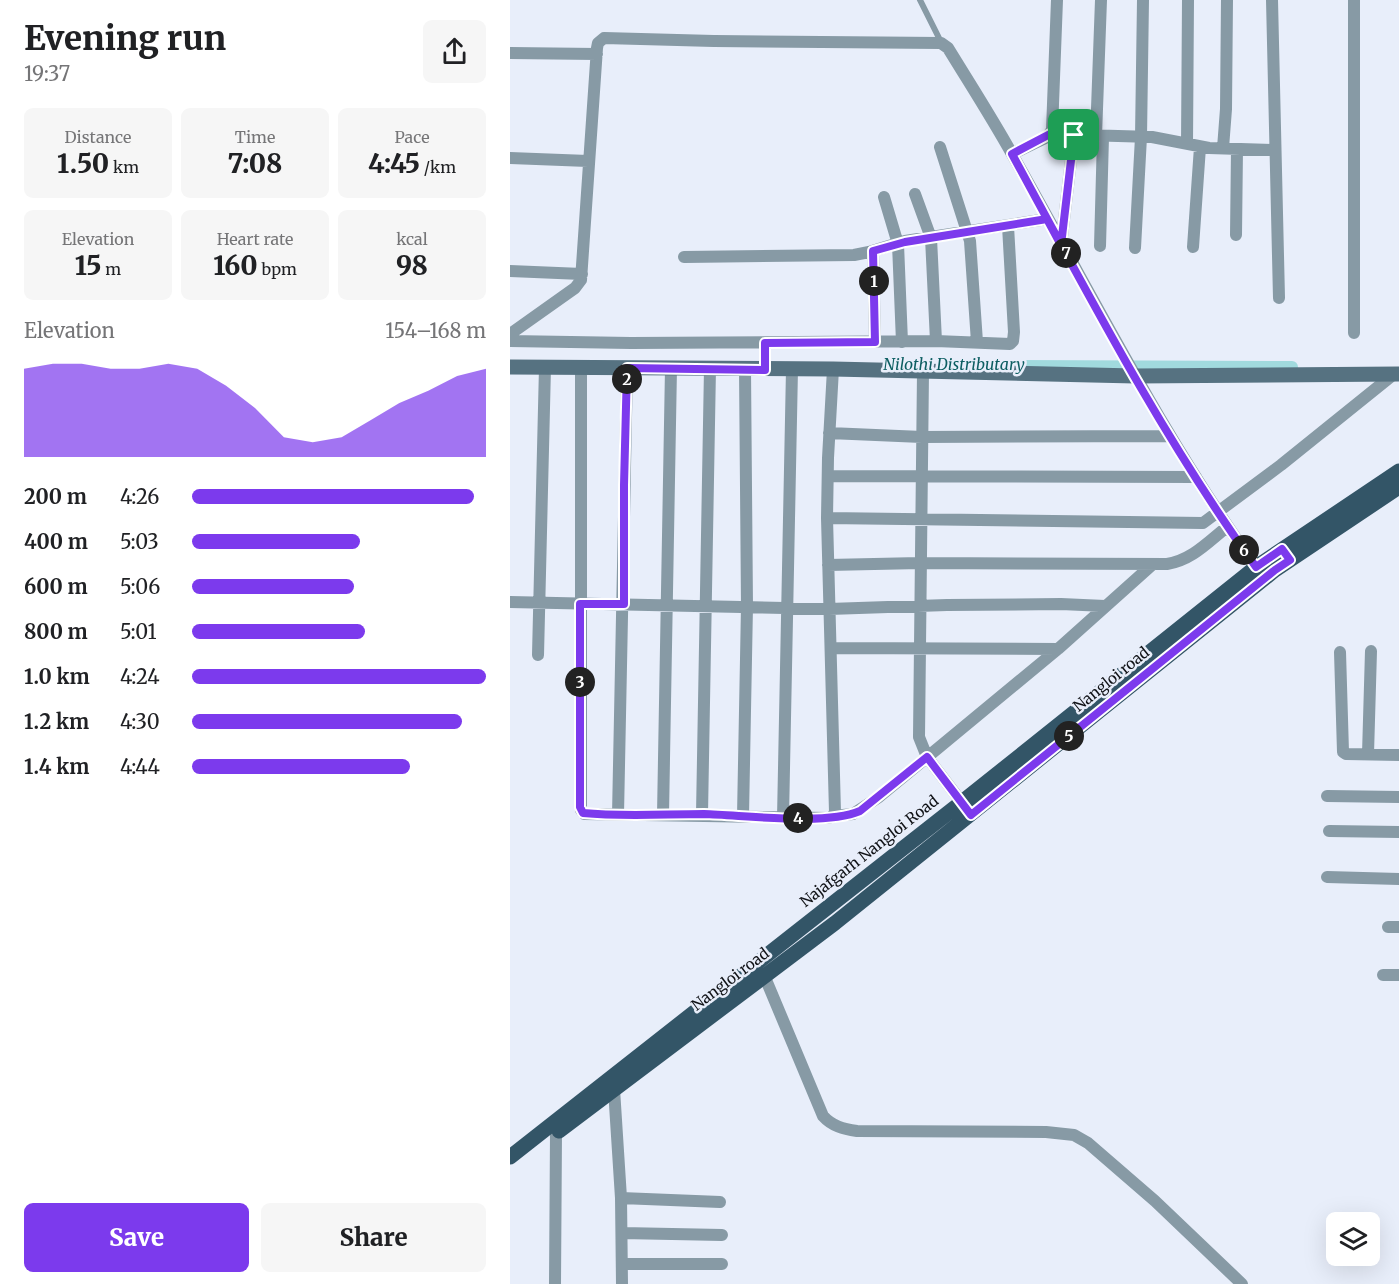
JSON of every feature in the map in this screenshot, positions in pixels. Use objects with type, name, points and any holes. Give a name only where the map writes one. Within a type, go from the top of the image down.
[{"type":"main road","name":"Najafgarh Nangloi Road","points":[[510,1157],[610,1085],[1256,567],[1286,555],[1399,471]]},
{"type":"main road","name":"Nangloi road","points":[[510,1170],[610,1085],[835,923],[1275,570],[1286,555],[1399,487]]},
{"type":"street","points":[[1050,134],[1053,123],[1057,0]]},
{"type":"street","points":[[1100,246],[1101,0]]},
{"type":"street","points":[[1135,248],[1141,137],[1143,0]]},
{"type":"street","points":[[1187,144],[1188,0]]},
{"type":"street","points":[[1223,148],[1227,0]]},
{"type":"street","points":[[1272,0],[1279,298]]},
{"type":"street","points":[[1354,0],[1354,333]]},
{"type":"street","points":[[510,334],[575,288],[582,274],[588,160],[598,43],[608,37],[714,41],[941,42],[948,48],[1012,154],[1134,376],[1227,527],[1256,567]]},
{"type":"street","points":[[510,53],[597,54]]},
{"type":"street","points":[[1012,154],[1050,134],[1141,137],[1200,147],[1275,150]]},
{"type":"street","points":[[1061,245],[1074,135]]},
{"type":"street","points":[[940,147],[968,233],[972,254],[977,342]]},
{"type":"street","points":[[1193,247],[1200,147]]},
{"type":"street","points":[[1236,235],[1237,149]]},
{"type":"street","points":[[510,158],[588,160]]},
{"type":"street","points":[[915,194],[931,238],[936,341]]},
{"type":"street","points":[[884,197],[898,244],[902,342]]},
{"type":"street","points":[[684,257],[847,255],[931,238],[1047,219]]},
{"type":"street","points":[[510,341],[765,346],[936,341],[1010,344],[1014,339],[1008,226]]},
{"type":"street","points":[[873,251],[875,342]]},
{"type":"street","points":[[510,271],[582,274]]},
{"type":"street","points":[[765,346],[765,367]]},
{"type":"street","points":[[510,367],[745,369],[765,367],[1134,376],[1397,374]]},
{"type":"street","points":[[538,655],[545,367]]},
{"type":"street","points":[[580,367],[581,810],[584,814],[702,814],[783,818],[847,815],[860,811],[1058,649],[1153,564]]},
{"type":"street","points":[[618,815],[627,368]]},
{"type":"street","points":[[663,815],[671,368]]},
{"type":"street","points":[[702,814],[710,368]]},
{"type":"street","points":[[743,816],[747,606],[745,369]]},
{"type":"street","points":[[783,818],[792,369]]},
{"type":"street","points":[[833,369],[827,518],[836,808],[833,816]]},
{"type":"street","points":[[923,372],[919,737],[927,757],[971,815]]},
{"type":"street","points":[[827,518],[1205,522],[1397,374]]},
{"type":"street","points":[[829,433],[922,437],[1170,436]]},
{"type":"street","points":[[828,476],[1196,477]]},
{"type":"street","points":[[828,565],[1178,562],[1191,557],[1227,527]]},
{"type":"street","points":[[510,602],[747,606],[787,609],[1061,604],[1105,606]]},
{"type":"street","points":[[831,648],[1058,649]]},
{"type":"street","points":[[1368,754],[1371,651]]},
{"type":"street","points":[[1340,652],[1342,750],[1346,754],[1399,755]]},
{"type":"street","points":[[1327,796],[1399,796]]},
{"type":"street","points":[[1329,831],[1399,832]]},
{"type":"street","points":[[1327,877],[1399,879]]},
{"type":"street","points":[[764,975],[823,1116],[828,1121],[857,1131],[1046,1132],[1074,1135],[1088,1143],[1148,1194],[1242,1284]]},
{"type":"street","points":[[1383,975],[1399,975]]},
{"type":"street","points":[[610,1085],[621,1198],[622,1284]]},
{"type":"street","points":[[555,1284],[556,1133]]},
{"type":"street","points":[[621,1198],[720,1202]]},
{"type":"street","points":[[622,1233],[722,1235]]},
{"type":"street","points":[[622,1264],[722,1264]]},
{"type":"lane","points":[[920,0],[941,42]]},
{"type":"waterway","name":"Nilothi Distributary","points":[[1009,366],[1292,367]]},
{"type":"route","points":[[1074,135],[1050,134],[1012,154],[1061,245],[1134,375],[1227,527],[1256,567],[1282,549],[1290,560],[971,815],[927,757],[860,811],[832,818],[583,813],[580,807],[580,604],[624,604],[627,368],[765,370],[765,343],[875,342],[873,251],[905,242],[968,233],[1047,219],[1061,245],[1074,135]]}]
